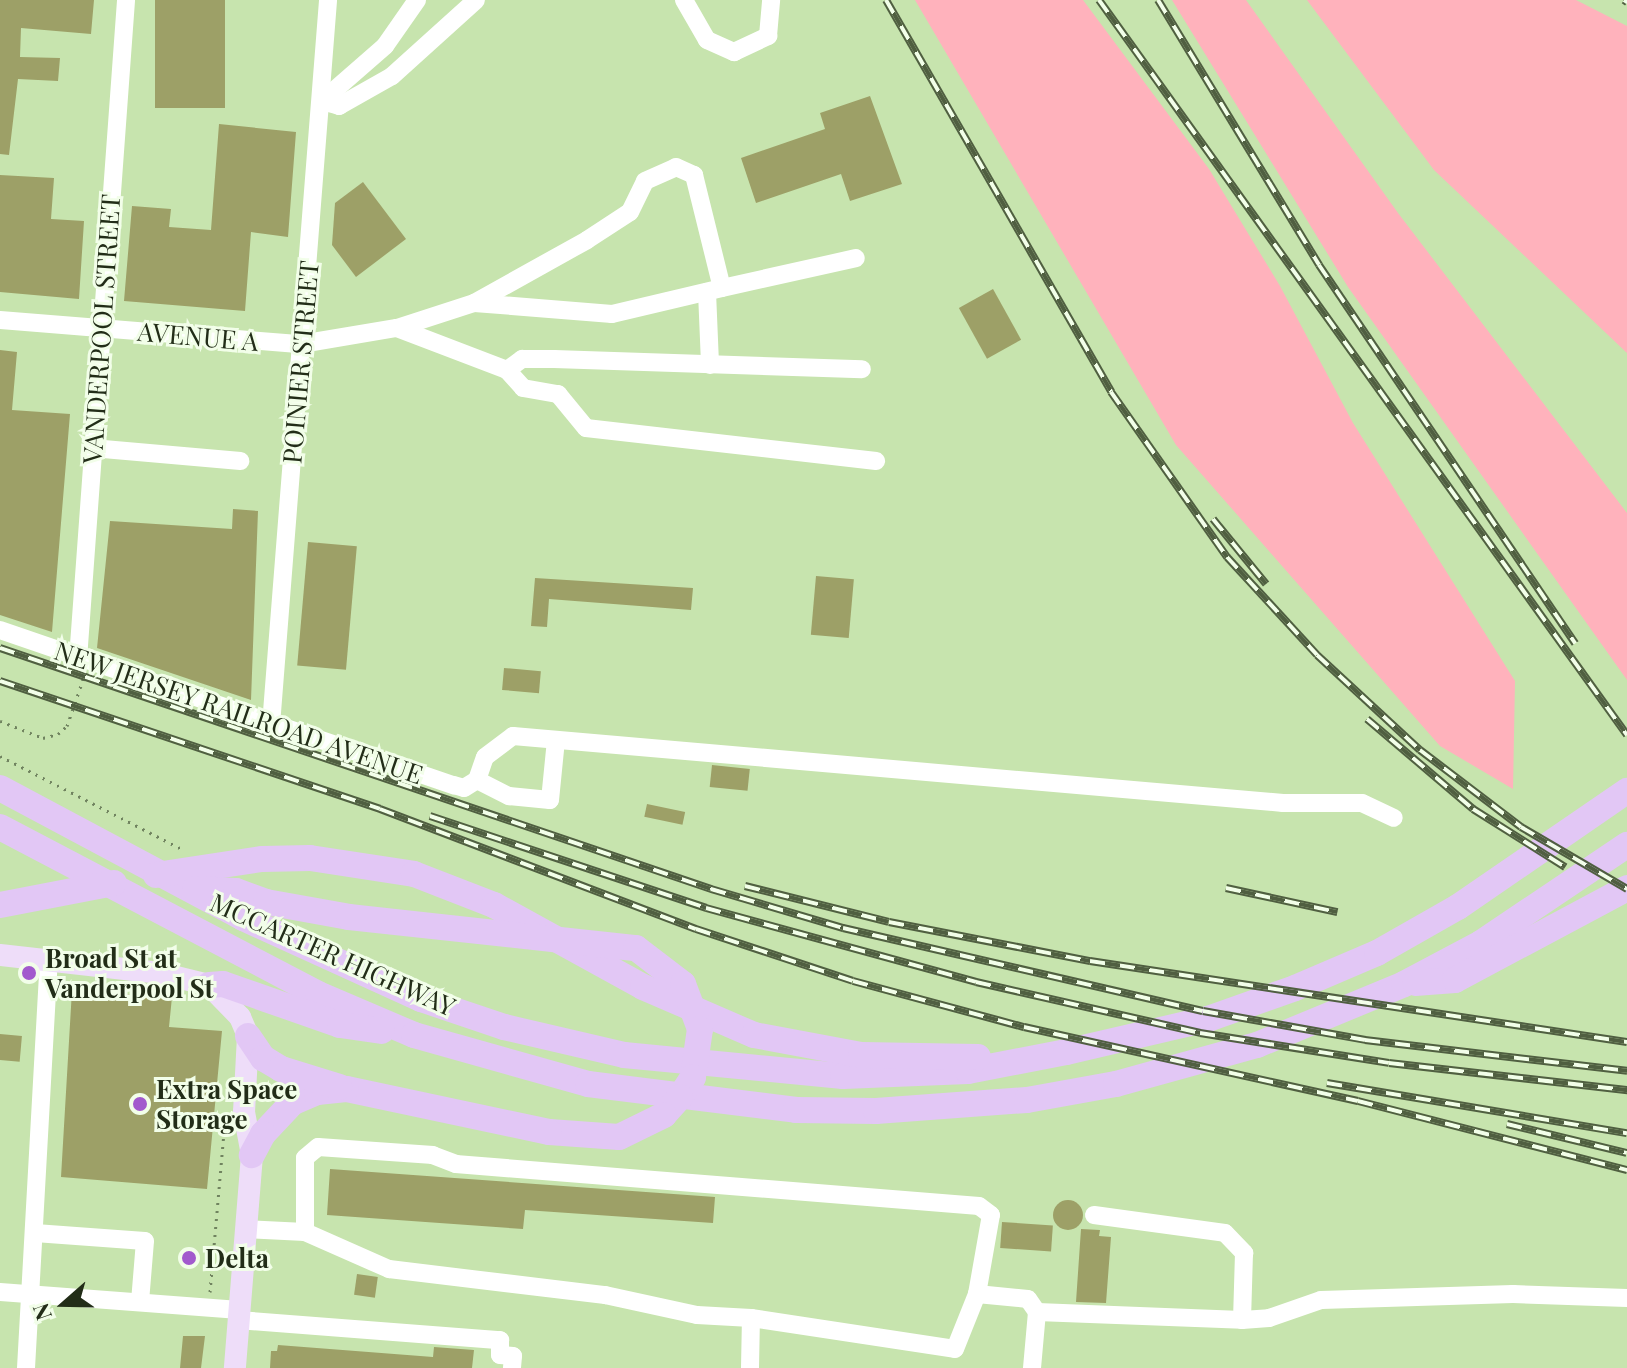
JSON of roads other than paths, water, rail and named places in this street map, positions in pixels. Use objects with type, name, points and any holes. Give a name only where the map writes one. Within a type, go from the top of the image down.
[{"type":"highway","name":"MCCARTER HIGHWAY","points":[[0,788],[188,889],[421,999],[579,1045],[720,1068],[812,1075],[968,1071],[1208,1019],[1377,953],[1541,855],[1627,791]]},
{"type":"highway","name":"MCCARTER HIGHWAY","points":[[0,827],[318,994],[414,1035],[588,1084],[796,1110],[892,1110],[1027,1100],[1116,1084],[1257,1045],[1404,984],[1561,894],[1627,845]]},
{"type":"highway","points":[[0,905],[262,859],[364,864],[455,886],[643,987],[754,1035],[861,1055],[964,1053],[997,1063]]},
{"type":"highway","points":[[1404,984],[1455,980],[1627,888]]},
{"type":"highway","points":[[188,889],[236,891],[266,902],[349,917],[636,948],[653,956],[683,984],[700,1029],[693,1077],[680,1097],[664,1115],[619,1137],[549,1132],[346,1089],[281,1069],[263,1058],[248,1036]]},
{"type":"highway","points":[[209,985],[223,984],[340,1025],[414,1035]]},
{"type":"highway","points":[[252,1155],[263,1134],[293,1102],[317,1092],[346,1089]]},
{"type":"main road","points":[[0,955],[49,959],[209,985],[240,1017],[248,1036],[244,1112],[252,1155],[235,1368]]},
{"type":"street","name":"VANDERPOOL STREET","points":[[84,660],[92,448],[126,0]]},
{"type":"street","name":"POINIER STREET","points":[[271,725],[328,0]]},
{"type":"street","points":[[322,101],[385,46],[417,0]]},
{"type":"street","points":[[322,101],[339,106],[392,76],[476,0]]},
{"type":"street","points":[[684,0],[707,40],[734,52],[768,36],[771,0]]},
{"type":"street","points":[[474,303],[630,212],[645,181],[676,167],[694,175],[715,290],[710,365]]},
{"type":"street","points":[[474,303],[612,314],[856,258]]},
{"type":"street","name":"AVENUE A","points":[[0,320],[301,344],[397,328],[474,303]]},
{"type":"street","points":[[397,328],[507,370],[523,388],[558,394],[586,428],[876,461]]},
{"type":"street","points":[[507,370],[522,359],[862,369]]},
{"type":"street","points":[[92,448],[240,461]]},
{"type":"street","name":"NEW JERSEY RAILROAD AVENUE","points":[[0,630],[271,725],[464,788],[477,780]]},
{"type":"street","points":[[556,740],[550,800],[509,796],[477,780],[485,757],[513,736],[1283,803],[1362,803],[1394,818]]},
{"type":"street","points":[[26,1368],[49,959]]},
{"type":"street","points":[[246,1229],[305,1232],[389,1269],[605,1295],[697,1315],[751,1318],[955,1349],[977,1294],[991,1215],[979,1206],[456,1164],[433,1155],[318,1147],[308,1151],[305,1232]]},
{"type":"street","points":[[1094,1215],[1225,1233],[1244,1253],[1242,1320]]},
{"type":"street","points":[[35,1233],[145,1241],[140,1302]]},
{"type":"street","points":[[0,1292],[209,1308],[239,1315],[500,1340],[500,1355],[513,1356],[512,1368]]},
{"type":"street","points":[[977,1294],[1028,1299],[1037,1312],[1032,1368]]},
{"type":"street","points":[[1037,1312],[1242,1320],[1269,1318],[1321,1300],[1513,1294],[1627,1298]]},
{"type":"street","points":[[750,1368],[751,1318]]},
{"type":"railway","points":[[886,0],[1111,392],[1227,557],[1317,655],[1420,750],[1521,827],[1627,889]]},
{"type":"railway","points":[[1099,0],[1627,735]]},
{"type":"railway","points":[[1158,0],[1319,265],[1575,643]]},
{"type":"railway","points":[[1213,519],[1266,584]]},
{"type":"railway","points":[[0,648],[711,889],[843,928],[1203,1011],[1365,1040],[1627,1071]]},
{"type":"railway","points":[[0,681],[380,809],[696,929],[853,981],[1024,1027],[1358,1101],[1627,1170]]},
{"type":"railway","points":[[1367,719],[1473,809],[1565,867]]},
{"type":"railway","points":[[430,816],[706,908],[976,982],[1200,1033],[1389,1063],[1627,1090]]},
{"type":"railway","points":[[745,886],[889,922],[1090,961],[1627,1042]]},
{"type":"railway","points":[[1226,888],[1337,912]]},
{"type":"railway","points":[[1327,1083],[1627,1133]]},
{"type":"railway","points":[[1507,1124],[1627,1153]]},
{"type":"place","name":"Broad St at Vanderpool St","points":[[29,973]]},
{"type":"place","name":"Extra Space Storage","points":[[140,1104]]},
{"type":"place","name":"Delta","points":[[189,1258]]}]
